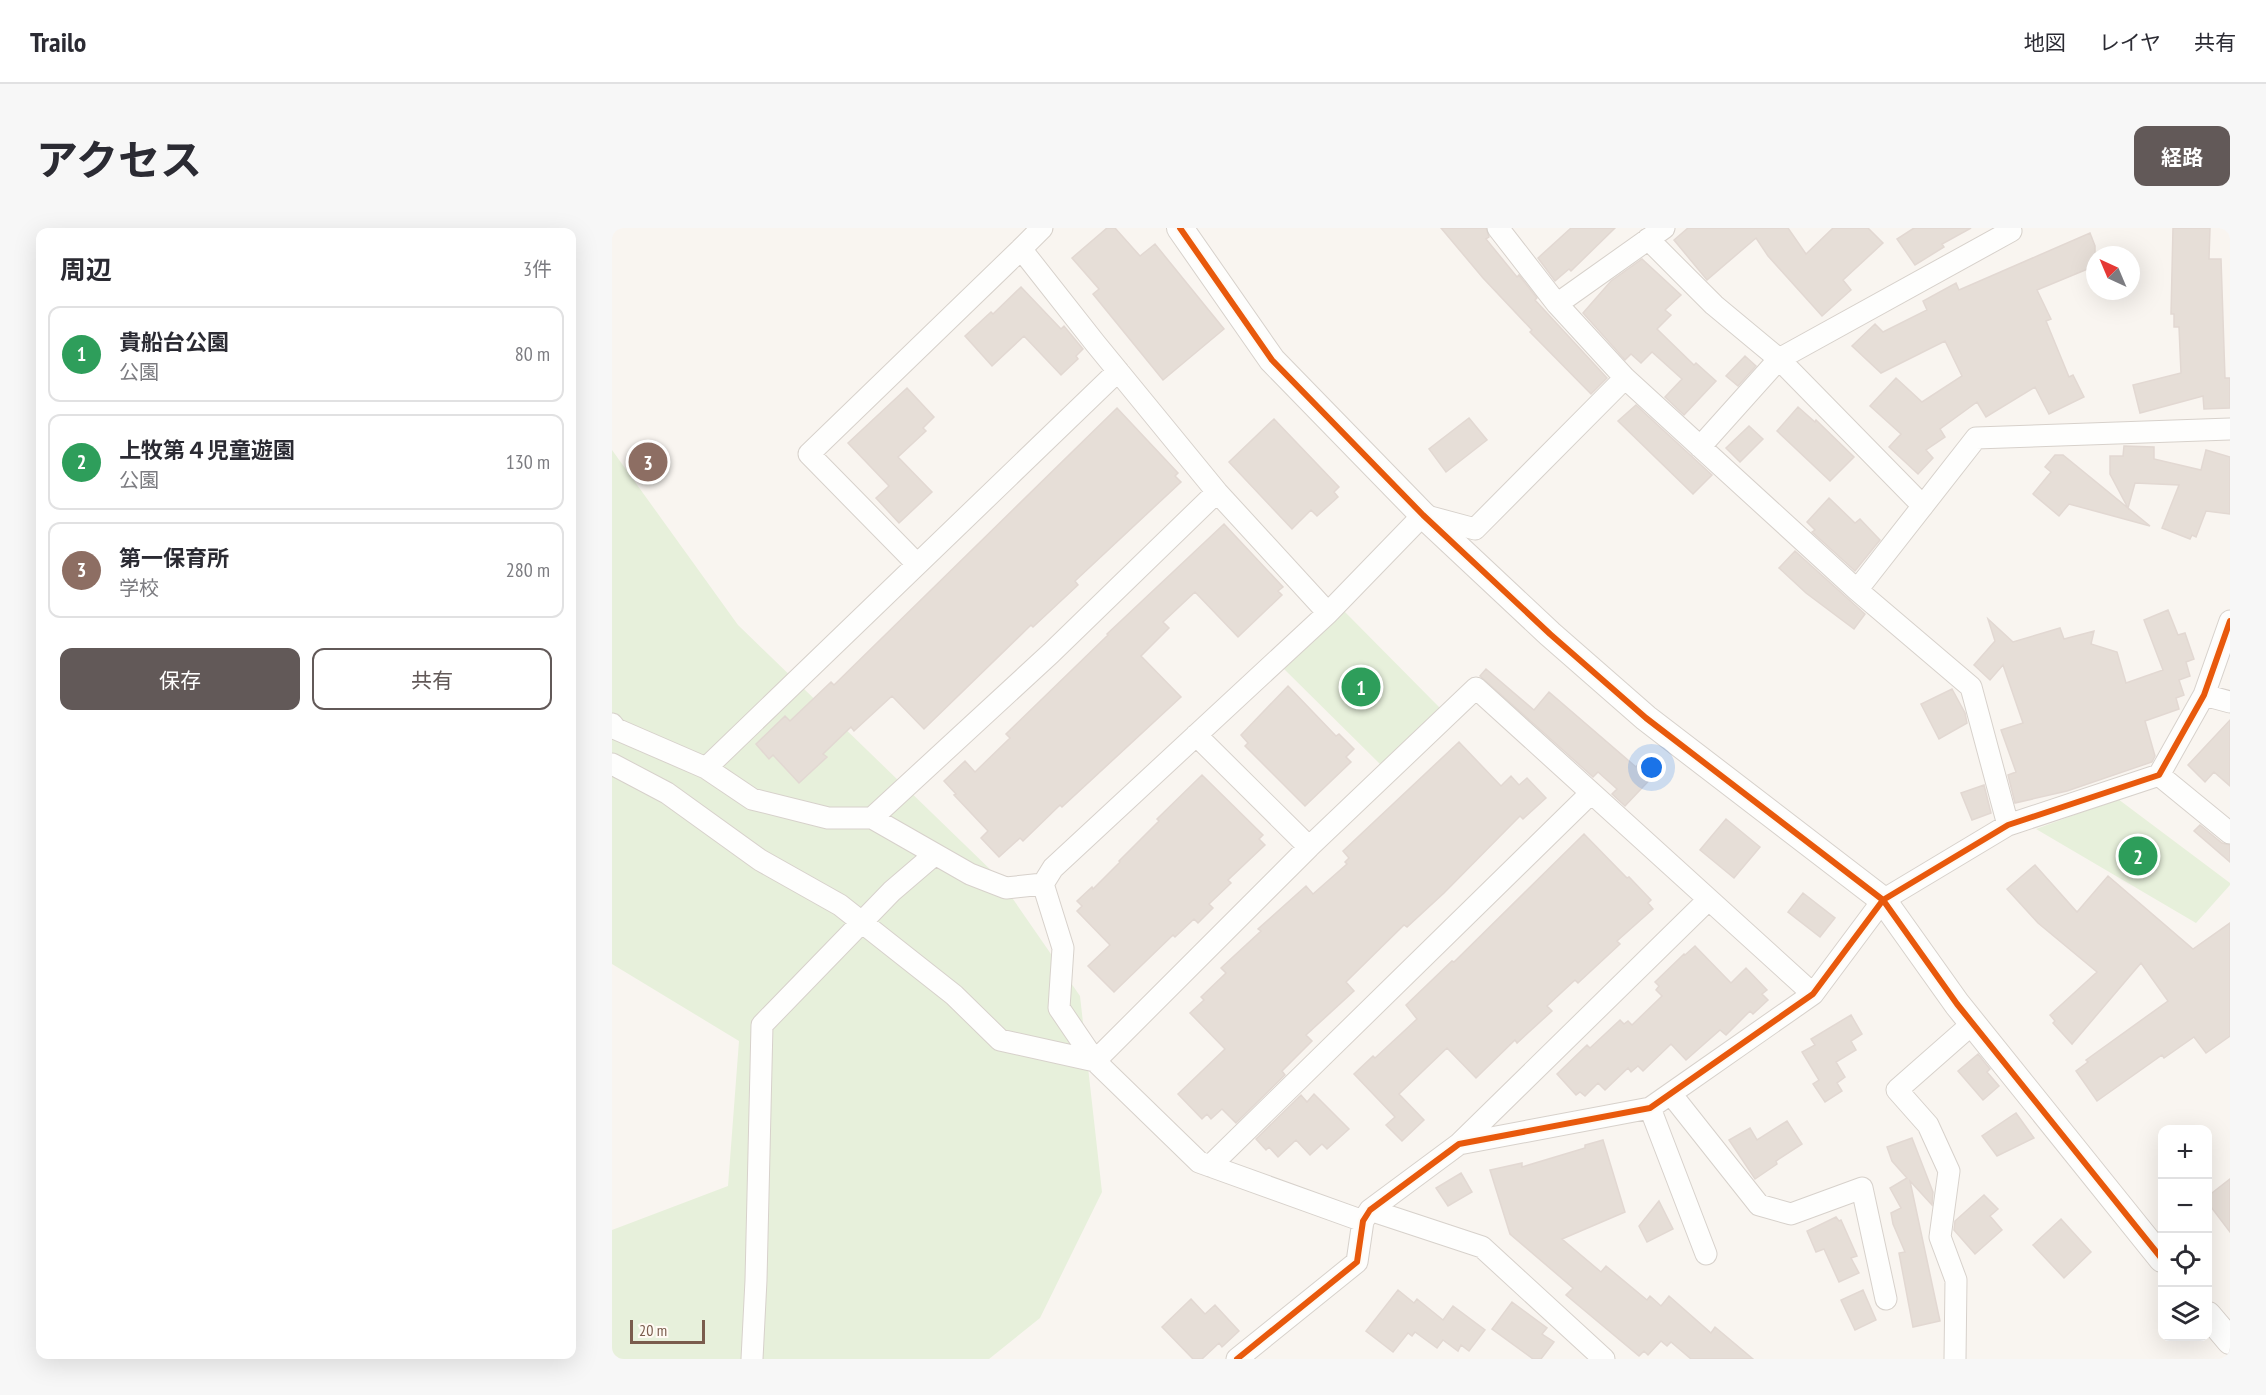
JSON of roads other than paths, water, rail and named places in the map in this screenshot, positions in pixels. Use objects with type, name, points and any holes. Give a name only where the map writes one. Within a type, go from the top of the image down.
[{"type":"street","points":[[917,564],[809,454],[1042,228]]},
{"type":"street","points":[[1180,228],[1272,360],[1423,516],[1550,634],[1646,718],[1884,900],[1972,1024],[2158,1252]]},
{"type":"street","points":[[1498,228],[1557,304],[1625,378],[1857,590],[1971,687],[2008,825]]},
{"type":"street","points":[[1700,447],[1779,359],[2011,231],[2009,228]]},
{"type":"street","points":[[1557,304],[1656,234],[1714,305],[1779,359],[1923,506]]},
{"type":"street","points":[[1022,249],[1217,492],[1328,613]]},
{"type":"street","points":[[706,768],[1118,371]]},
{"type":"street","points":[[1423,516],[1475,529],[1625,378]]},
{"type":"street","points":[[1857,590],[1976,438],[2230,429]]},
{"type":"street","points":[[872,818],[1042,661],[1217,492]]},
{"type":"street","points":[[1423,516],[1328,613],[1053,868],[1043,884],[1063,948],[1059,1008],[1095,1061],[1199,1162],[1366,1216],[1482,1247],[1604,1359]]},
{"type":"street","points":[[1459,1144],[1650,1108],[1813,994],[1884,900],[2008,825],[2160,775],[2204,695],[2230,621]]},
{"type":"street","points":[[1095,1061],[1309,847],[1476,688],[1813,994]]},
{"type":"street","points":[[2204,695],[2230,702]]},
{"type":"street","points":[[613,728],[706,768],[752,799],[828,818],[872,818],[970,874],[1006,888],[1043,884]]},
{"type":"street","points":[[1196,735],[1309,847]]},
{"type":"street","points":[[612,764],[668,793],[760,860],[840,905],[954,995],[1000,1040],[1095,1061]]},
{"type":"street","points":[[2160,775],[2230,833]]},
{"type":"street","points":[[1210,1166],[1591,794]]},
{"type":"street","points":[[752,1359],[762,1025],[892,891],[934,855]]},
{"type":"street","points":[[1251,1355],[1357,1262],[1366,1216],[1459,1144],[1708,900]]},
{"type":"street","points":[[1955,1359],[1956,1280],[1940,1237],[1949,1171],[1928,1125],[1897,1090],[1972,1024]]},
{"type":"street","points":[[1671,1094],[1759,1205],[1791,1214],[1862,1188],[1886,1299]]},
{"type":"street","points":[[1650,1108],[1706,1254]]},
{"type":"street","points":[[2212,1320],[2230,1341]]},
{"type":"place","name":"第一保育所","points":[[648,462]]},
{"type":"place","name":"貴船台公園","points":[[1361,687]]},
{"type":"place","name":"上牧第４児童遊園","points":[[2138,856]]}]
